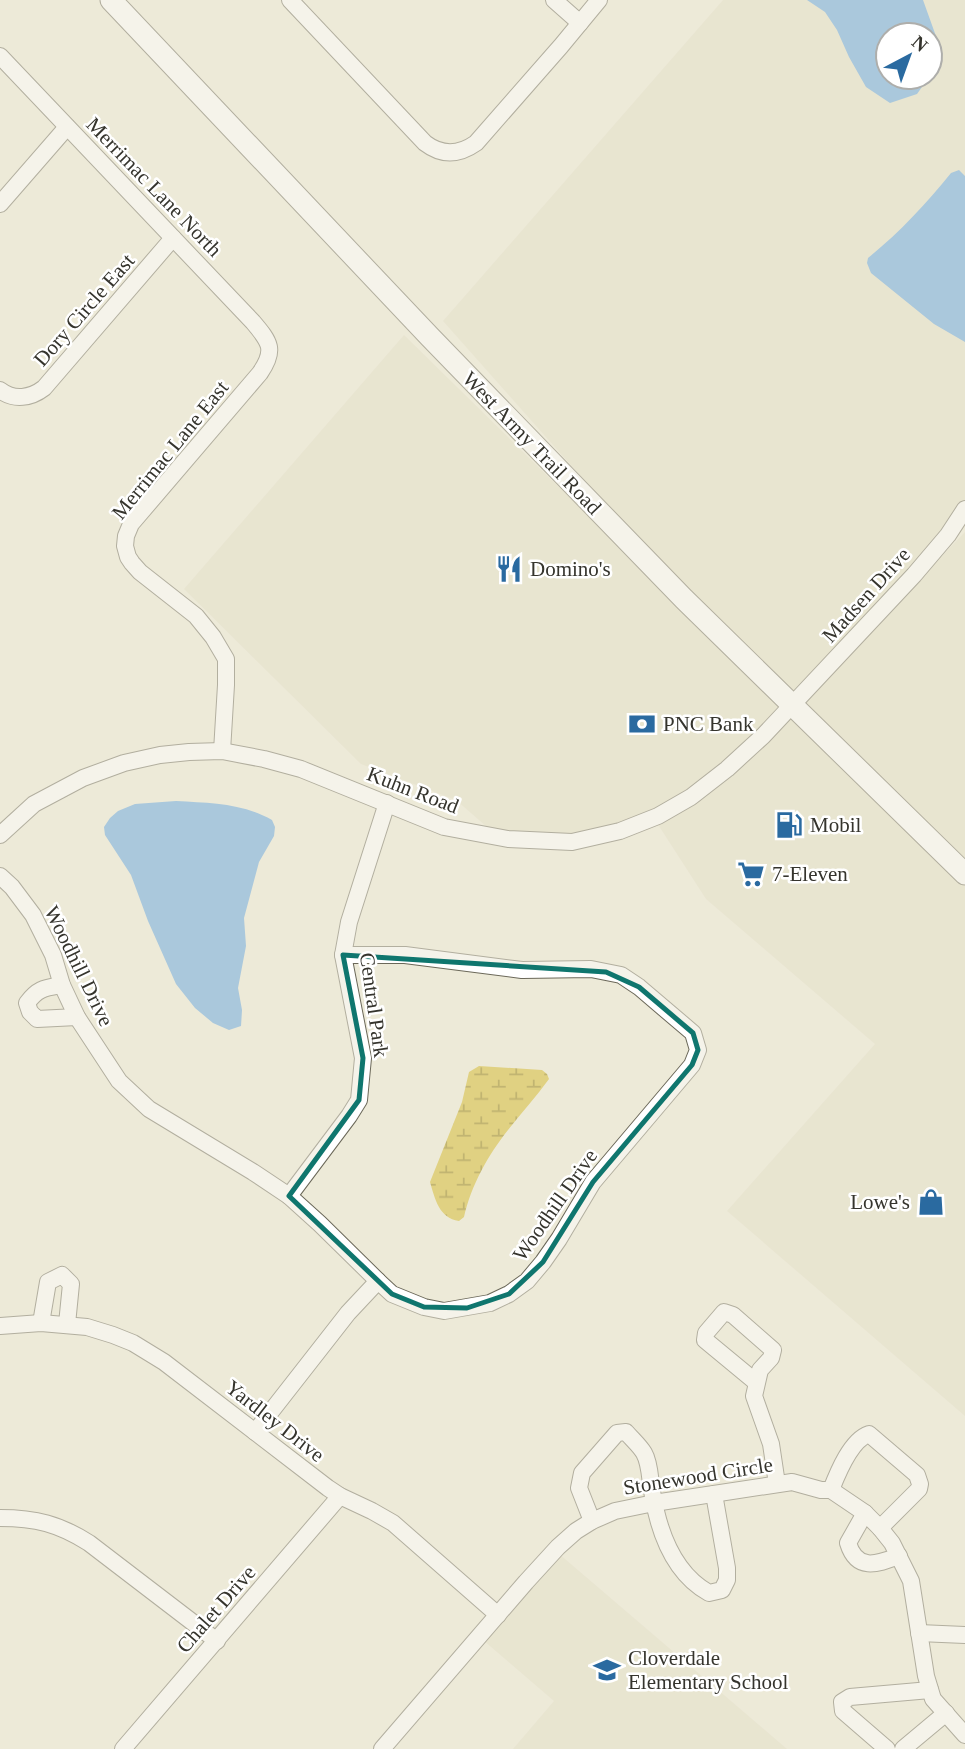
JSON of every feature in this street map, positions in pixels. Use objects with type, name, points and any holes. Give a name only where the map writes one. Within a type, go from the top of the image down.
[{"type":"main road","name":"West Army Trail Road","points":[[111,0],[684,599],[965,874]]},
{"type":"street","points":[[290,0],[425,142],[442,152],[468,149],[476,143],[599,0]]},
{"type":"street","points":[[554,0],[580,23]]},
{"type":"street","name":"Merrimac Lane North","points":[[0,56],[253,322],[267,340],[270,351]]},
{"type":"street","points":[[0,204],[67,127]]},
{"type":"street","name":"Dory Circle East","points":[[0,390],[20,398],[32,396],[44,388],[173,238]]},
{"type":"street","name":"Merrimac Lane East","points":[[222,751],[226,659],[196,616],[132,563],[125,547],[126,536],[131,524],[260,373],[269,359],[270,351]]},
{"type":"street","name":"Madsen Drive","points":[[792,705],[914,575],[948,535],[965,509]]},
{"type":"street","name":"Kuhn Road","points":[[0,835],[34,804],[93,775],[160,755],[222,751],[301,769],[444,827],[508,839],[572,842],[620,831],[658,816],[691,797],[727,769],[792,705]]},
{"type":"street","name":"Central Park","points":[[289,1196],[359,1100],[363,1058],[343,955],[349,922],[387,803]]},
{"type":"street","name":"Woodhill Drive","points":[[0,876],[33,915],[53,955],[62,985],[77,1017],[119,1081],[149,1109],[289,1196],[393,1294],[424,1307],[444,1311],[490,1303],[527,1281],[543,1262],[593,1182],[692,1065],[698,1050],[693,1033],[639,986],[621,975],[591,970],[523,970],[405,955],[343,955]]},
{"type":"street","points":[[62,985],[43,988],[33,995],[27,1003],[30,1012],[37,1019],[77,1017]]},
{"type":"street","points":[[41,1323],[48,1282],[62,1275],[71,1284],[66,1324]]},
{"type":"street","points":[[256,1432],[348,1313],[377,1281]]},
{"type":"street","points":[[757,1383],[705,1340],[706,1333],[724,1312],[733,1315],[773,1350],[771,1358],[760,1370],[757,1383],[754,1396],[767,1429],[777,1485]]},
{"type":"street","name":"Yardley Drive","points":[[0,1326],[66,1324],[99,1330],[150,1352],[340,1496],[393,1523],[498,1615]]},
{"type":"street","points":[[592,1521],[579,1488],[582,1473],[617,1433],[626,1432],[646,1455],[654,1503],[668,1547],[685,1573],[698,1587],[709,1593],[722,1590],[727,1580],[714,1494]]},
{"type":"street","points":[[831,1490],[840,1466],[862,1436],[869,1434],[917,1475],[920,1483],[919,1489],[880,1528]]},
{"type":"street","name":"Stonewood Circle","points":[[382,1749],[558,1547],[576,1531],[615,1511],[792,1482],[831,1490],[865,1513],[892,1543],[911,1581],[926,1676],[933,1699],[965,1735]]},
{"type":"street","name":"Chalet Drive","points":[[123,1749],[340,1496]]},
{"type":"street","points":[[865,1513],[848,1543],[851,1553],[869,1565],[899,1556]]},
{"type":"street","points":[[0,1518],[36,1520],[72,1532],[217,1641]]},
{"type":"street","points":[[919,1633],[965,1635]]},
{"type":"street","points":[[887,1749],[843,1711],[842,1702],[850,1697],[930,1689]]},
{"type":"street","points":[[903,1749],[946,1713]]},
{"type":"highlighted area","points":[[343,955],[606,972],[639,987],[693,1033],[698,1050],[692,1065],[593,1182],[543,1262],[509,1294],[467,1308],[424,1307],[392,1294],[289,1196],[359,1100],[363,1058]]},
{"type":"shaded area","points":[[723,0],[965,0],[965,516],[793,696],[662,568],[443,321]]},
{"type":"shaded area","points":[[404,335],[965,886],[965,1416],[727,1211],[875,1044],[706,899],[657,823],[510,847],[456,800],[361,764],[184,589]]},
{"type":"shaded area","points":[[965,532],[965,865],[799,705]]},
{"type":"shaded area","name":"Cloverdale Elementary School","points":[[558,1553],[787,1749],[513,1749],[554,1701],[483,1640]]},
{"type":"green space","points":[[479,1066],[542,1070],[549,1079],[494,1150],[476,1182],[464,1217],[459,1221],[442,1212],[430,1182],[462,1102],[469,1072]]},
{"type":"water","points":[[807,0],[923,0],[931,21],[874,21],[874,91],[919,91],[917,94],[890,103],[866,87],[825,12]]},
{"type":"water","points":[[959,170],[965,176],[965,342],[934,324],[871,273],[867,263],[868,258],[912,218],[951,173]]},
{"type":"water","points":[[176,801],[213,803],[249,810],[272,820],[275,827],[274,836],[259,862],[244,918],[246,946],[238,988],[242,1010],[241,1026],[229,1030],[213,1023],[195,1008],[176,984],[131,875],[105,835],[104,827],[118,811],[135,804]]},
{"type":"place","name":"Domino's","points":[[509,569]]},
{"type":"place","name":"PNC Bank","points":[[642,724]]},
{"type":"place","name":"Mobil","points":[[789,825]]},
{"type":"place","name":"7-Eleven","points":[[751,874]]},
{"type":"place","name":"Lowe's","points":[[931,1202]]},
{"type":"place","name":"Cloverdale Elementary School","points":[[607,1670]]}]
